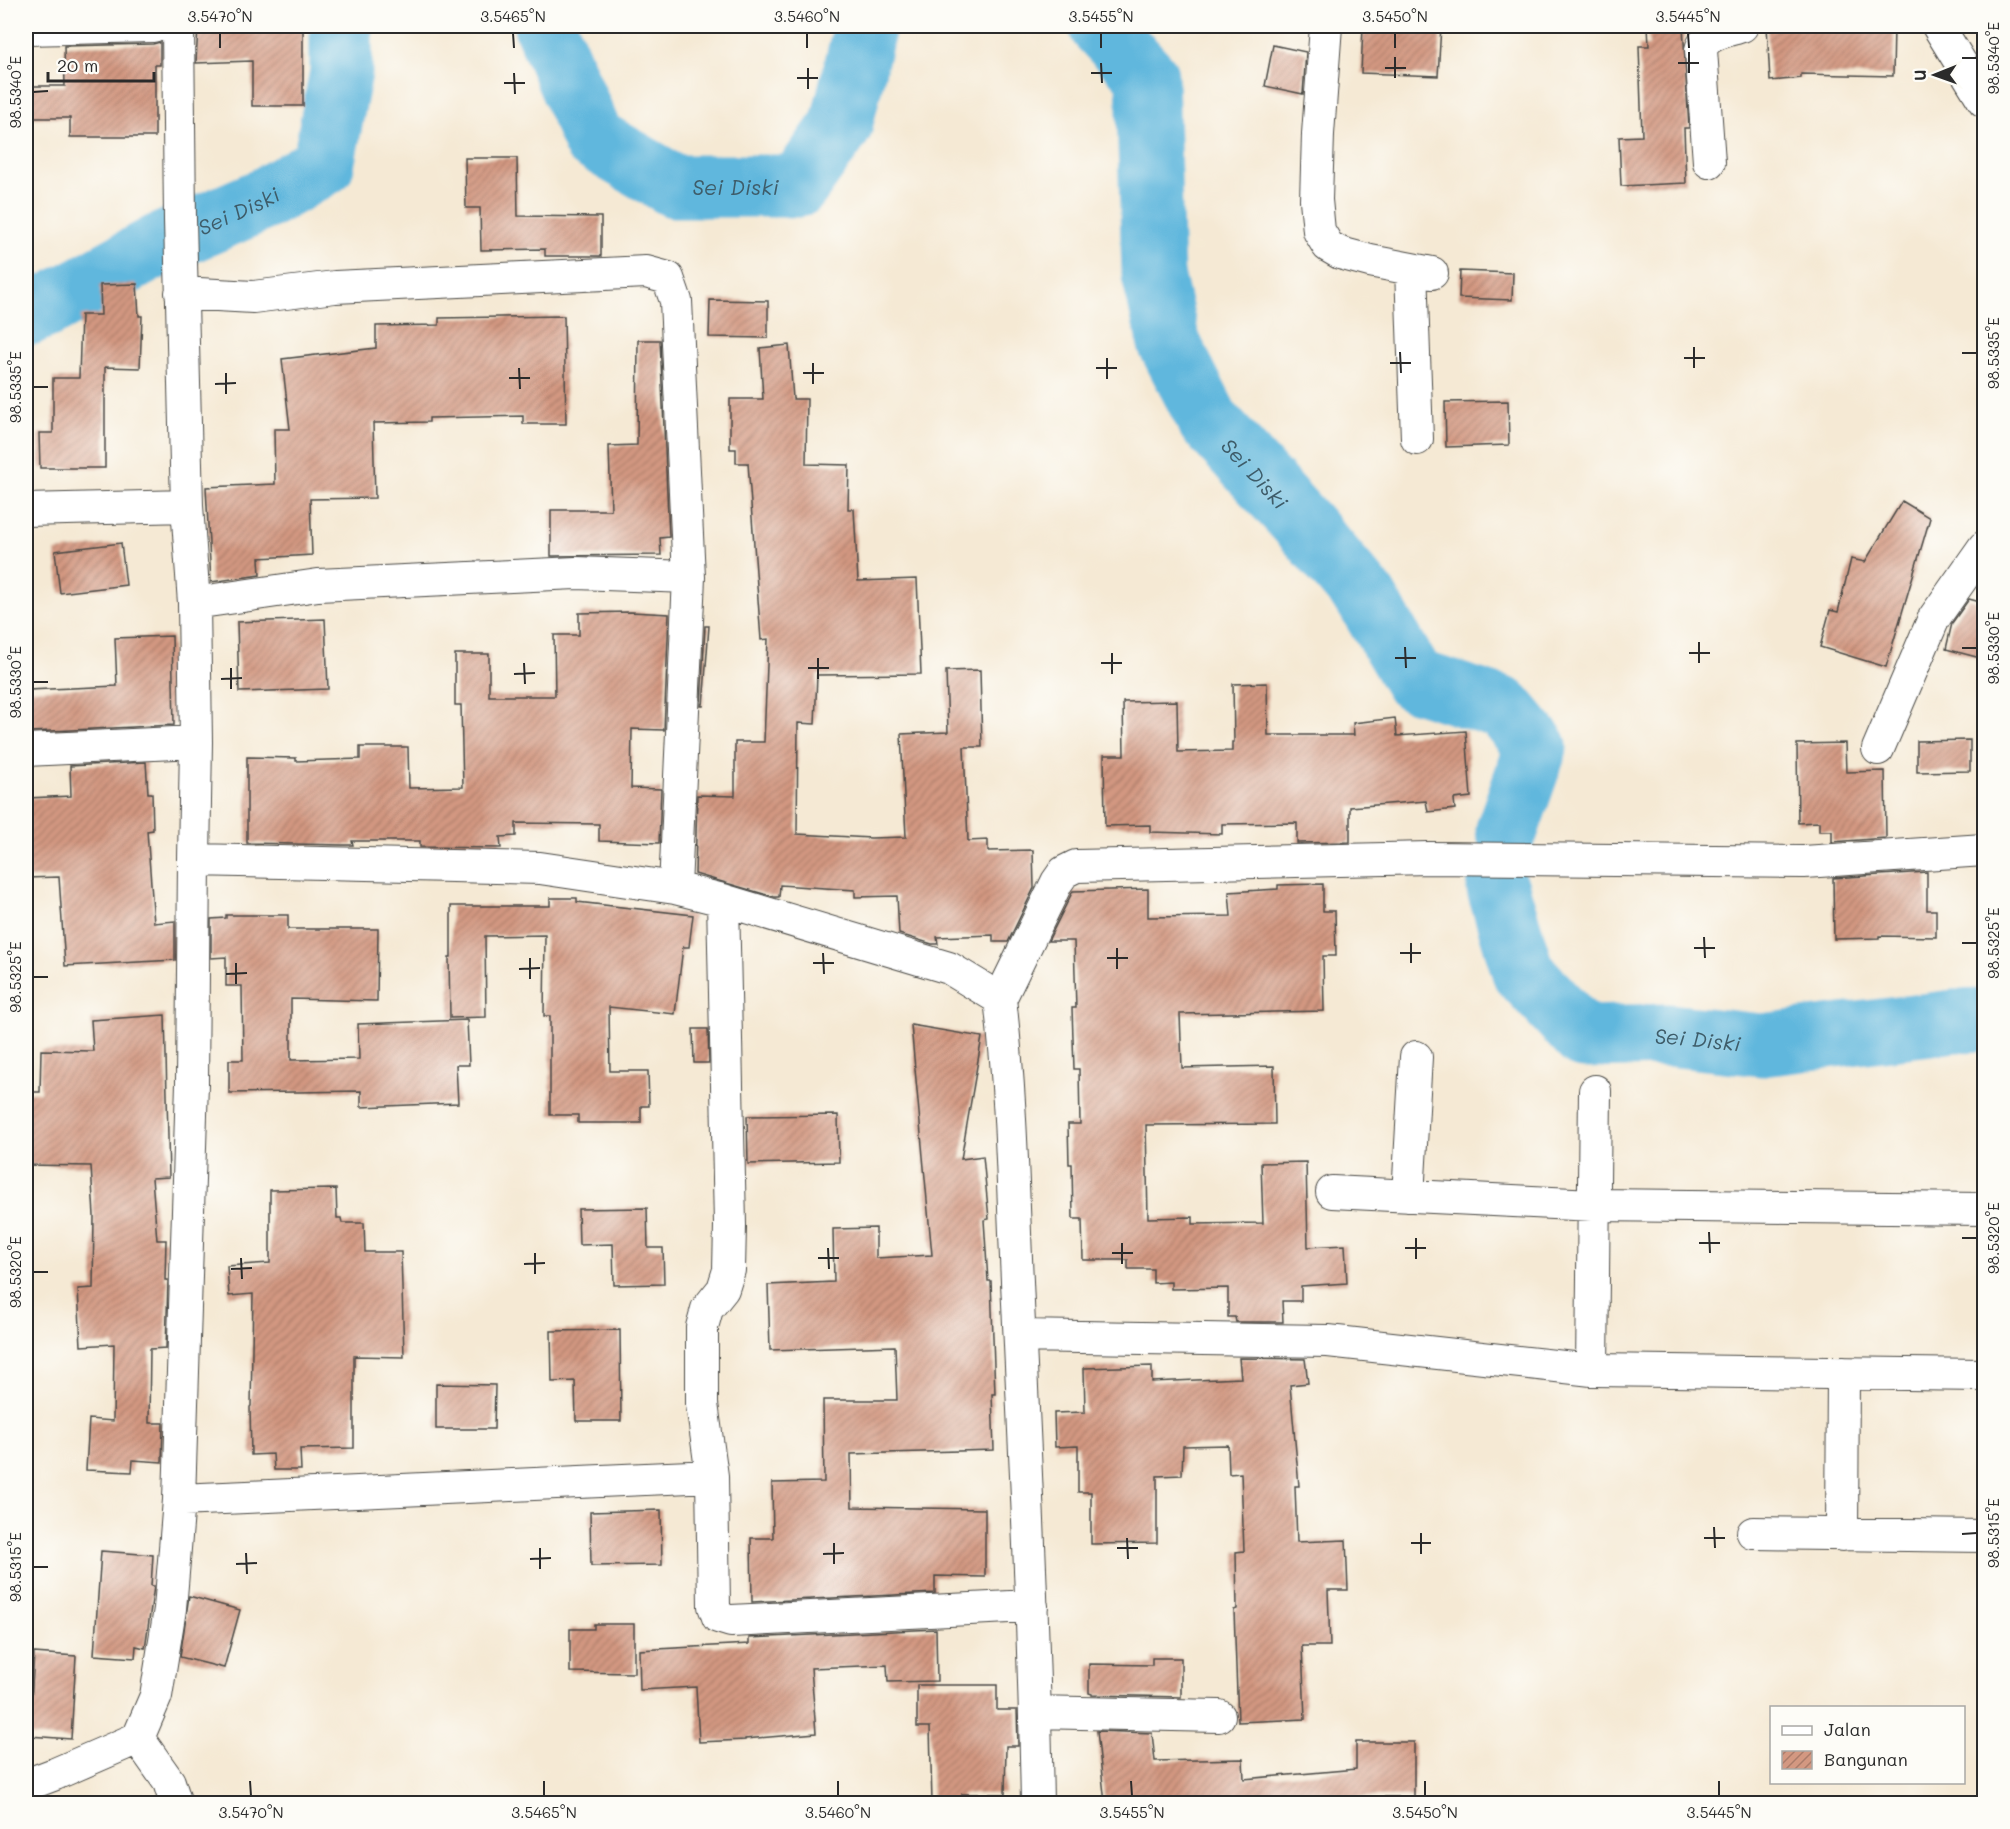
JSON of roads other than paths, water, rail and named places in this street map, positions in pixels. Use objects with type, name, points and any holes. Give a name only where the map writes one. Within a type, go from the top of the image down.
[{"type":"street","points":[[26,29],[153,26]]},
{"type":"street","points":[[26,1785],[138,1738],[156,1696],[170,1609],[179,1500],[192,1083],[196,742],[194,603],[188,506],[181,293],[178,26]]},
{"type":"street","points":[[1326,26],[1318,134],[1319,231],[1328,246],[1340,253],[1421,271],[1417,439]]},
{"type":"street","points":[[1709,162],[1701,50],[1703,42],[1708,37],[1742,26]]},
{"type":"street","points":[[1938,26],[1984,100]]},
{"type":"street","points":[[181,293],[253,297],[335,287],[646,272],[668,278],[676,301],[689,577],[675,888]]},
{"type":"street","points":[[26,510],[188,506]]},
{"type":"street","points":[[1878,749],[1934,618],[1984,547]]},
{"type":"street","points":[[194,603],[318,585],[576,573],[689,577]]},
{"type":"street","points":[[26,750],[196,742]]},
{"type":"street","points":[[1037,1803],[1032,1606],[1020,1336],[1006,1050],[1000,999],[1064,872],[1076,866],[1429,858],[1804,862],[1984,850]]},
{"type":"street","points":[[194,860],[540,868],[675,888],[723,900],[949,968],[1000,999]]},
{"type":"street","points":[[723,900],[729,1270],[723,1289],[707,1309],[702,1327],[702,1404],[712,1476],[714,1606],[718,1617],[731,1621],[1032,1606]]},
{"type":"street","points":[[1408,1196],[1416,1057]]},
{"type":"street","points":[[1592,1370],[1595,1091]]},
{"type":"street","points":[[1332,1192],[1593,1205],[1984,1209]]},
{"type":"street","points":[[1020,1336],[1328,1341],[1592,1370],[1984,1375]]},
{"type":"street","points":[[1842,1534],[1843,1373]]},
{"type":"street","points":[[179,1500],[712,1476]]},
{"type":"street","points":[[1753,1533],[1984,1536]]},
{"type":"street","points":[[1035,1712],[1219,1716]]},
{"type":"street","points":[[138,1738],[169,1782],[176,1803]]},
{"type":"waterway","name":"Sei Diski","points":[[26,315],[54,303],[159,245],[264,199],[323,165],[341,72],[341,26]]},
{"type":"waterway","name":"Sei Diski","points":[[545,26],[593,139],[674,186],[798,186],[841,126],[865,26]]},
{"type":"waterway","name":"Sei Diski","points":[[1100,26],[1147,76],[1153,275],[1169,343],[1209,422],[1366,598],[1414,680],[1503,708],[1536,747],[1507,830]]},
{"type":"waterway","name":"Sei Diski","points":[[1498,889],[1523,972],[1583,1037],[1668,1035],[1762,1045],[1954,1021],[1984,1020]]}]
